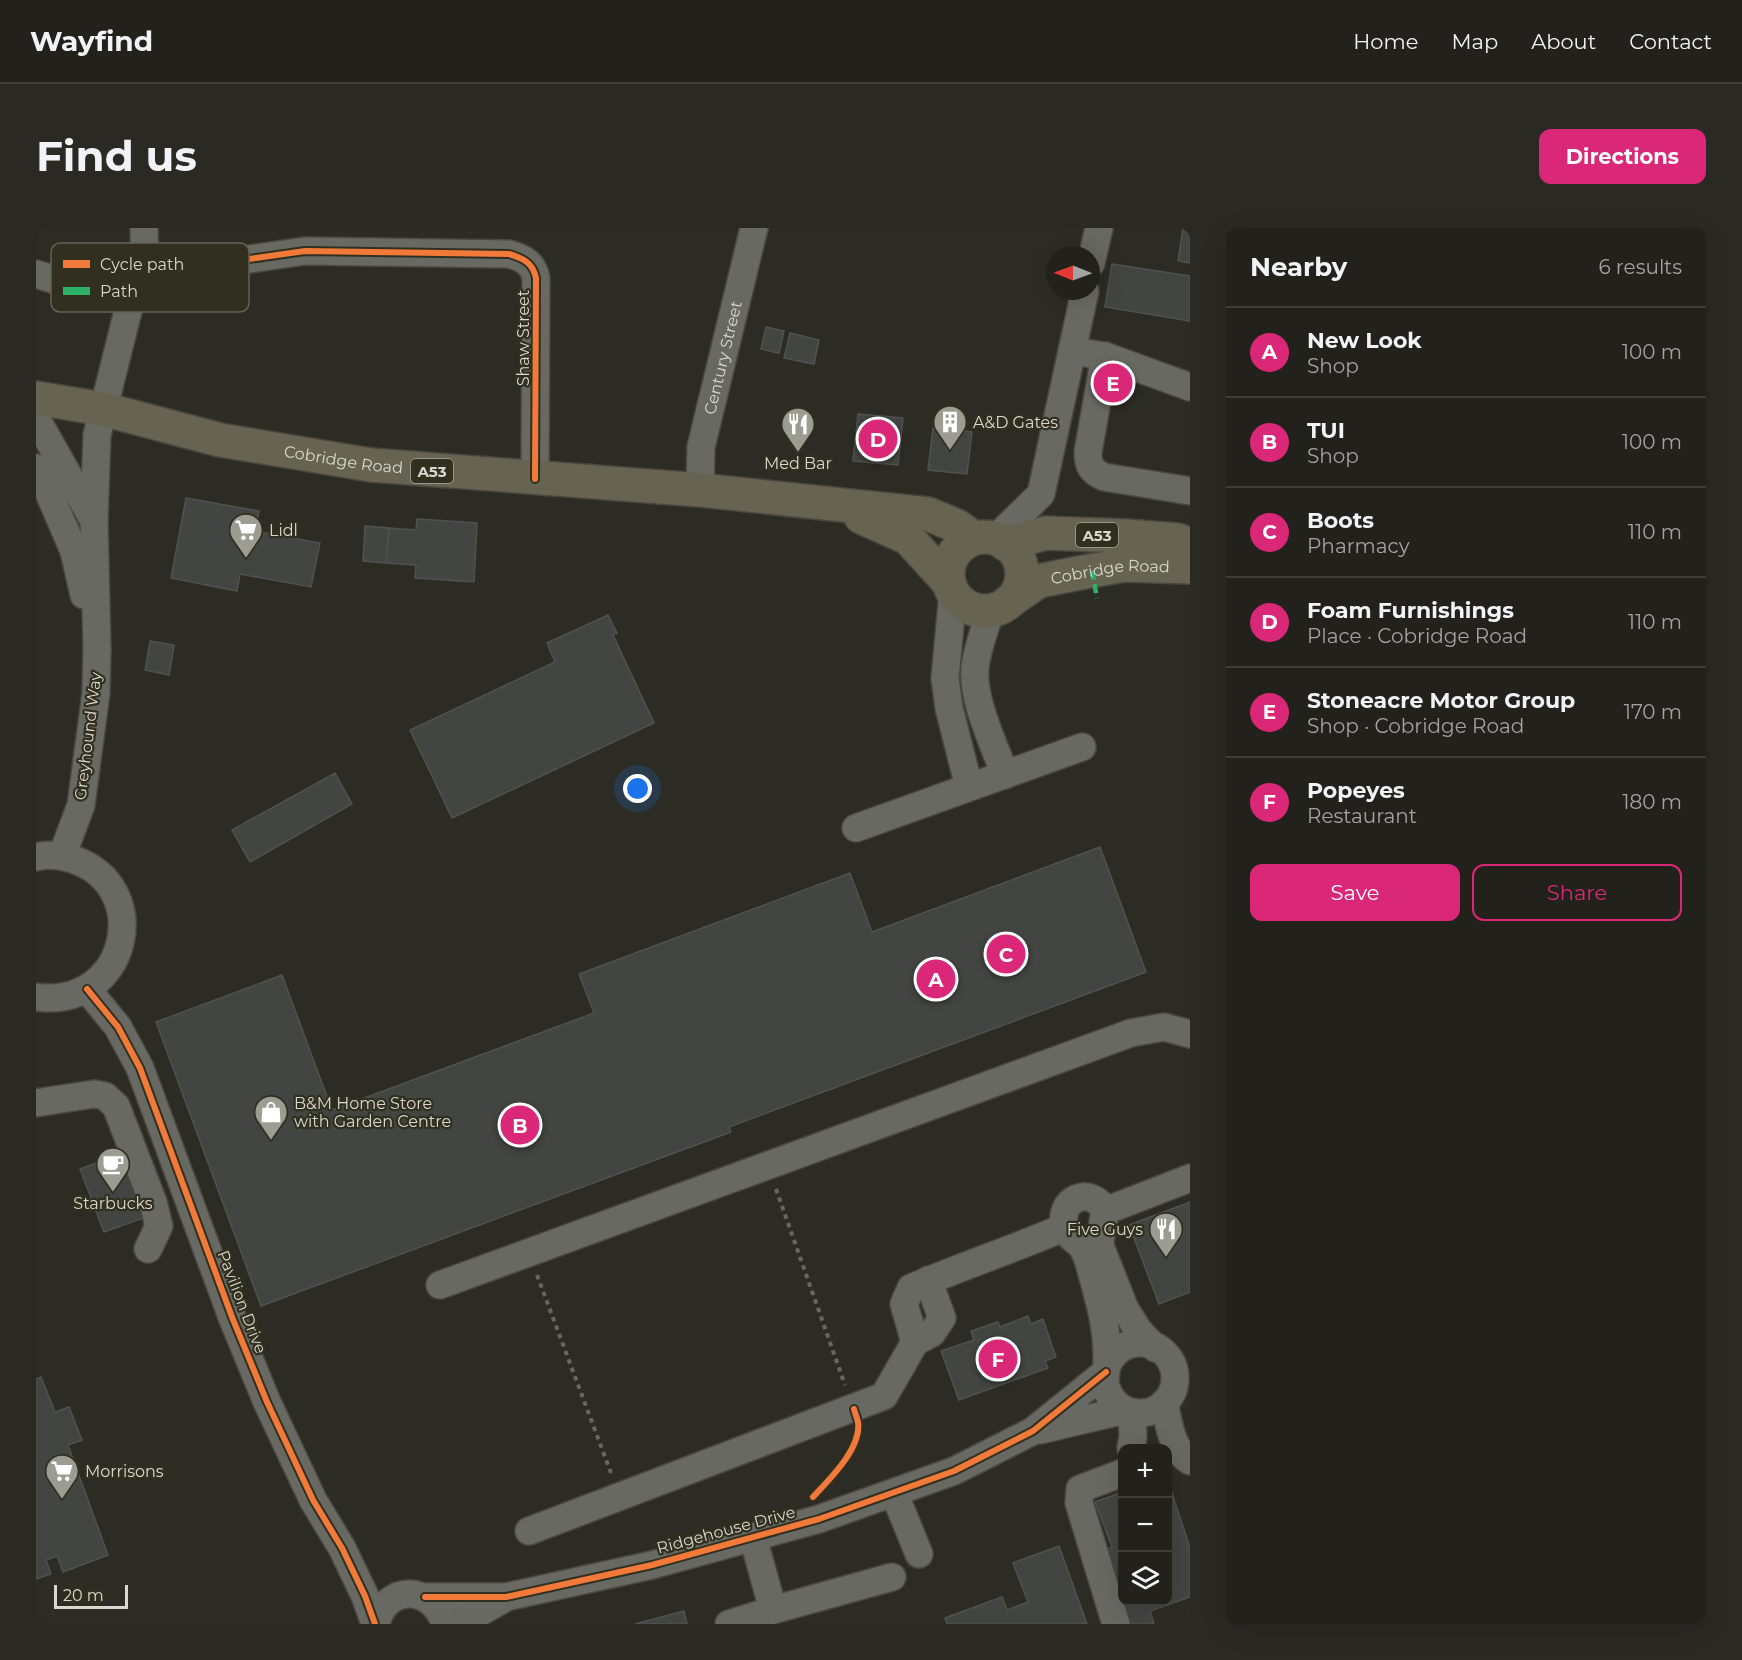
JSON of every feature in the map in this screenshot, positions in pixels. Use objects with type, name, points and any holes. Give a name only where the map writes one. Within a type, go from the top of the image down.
[{"type":"highway","name":"Cobridge Road","points":[[36,398],[103,409],[220,440],[372,465],[700,490],[928,514],[992,540],[1046,533],[1126,536],[1177,540],[1190,544]]},
{"type":"highway","name":"Cobridge Road","points":[[834,505],[908,538],[951,588]]},
{"type":"highway","points":[[992,540],[1012,549],[1019,560],[1020,586],[1013,598],[997,608],[981,610],[970,608],[960,601],[951,588],[949,566],[953,554],[962,544],[992,540]]},
{"type":"highway","name":"Cobridge Road","points":[[997,608],[1039,581],[1124,565],[1190,567]]},
{"type":"street","points":[[144,228],[144,243]]},
{"type":"street","name":"Century Street","points":[[700,490],[701,447],[754,228]]},
{"type":"street","points":[[1095,246],[1099,228]]},
{"type":"street","name":"Shaw Street","points":[[249,259],[305,251],[509,254],[522,258],[535,269],[536,278],[535,479]]},
{"type":"street","points":[[36,274],[51,279]]},
{"type":"street","points":[[992,540],[1041,494],[1083,300]]},
{"type":"street","points":[[97,649],[94,521],[97,435],[128,312]]},
{"type":"street","points":[[1072,351],[1105,356],[1190,387]]},
{"type":"street","points":[[1105,356],[1088,452],[1090,467],[1095,473],[1104,477],[1190,491]]},
{"type":"street","points":[[36,418],[94,521]]},
{"type":"street","points":[[36,468],[40,472],[74,551],[97,649]]},
{"type":"street","points":[[951,588],[945,678],[949,708],[969,787]]},
{"type":"street","points":[[997,608],[981,639],[975,669],[978,697],[1005,774]]},
{"type":"street","name":"Greyhound Way","points":[[49,856],[81,805],[96,693],[97,649]]},
{"type":"street","points":[[856,828],[1082,747]]},
{"type":"street","points":[[36,997],[50,999],[69,997],[87,989],[104,975],[116,957],[122,935],[122,914],[114,893],[101,875],[84,862],[49,856]]},
{"type":"street","name":"Pavilion Drive","points":[[87,989],[118,1027],[140,1068],[232,1317],[267,1402],[313,1500],[342,1548],[365,1596],[375,1624]]},
{"type":"street","points":[[440,1285],[1131,1034],[1164,1027],[1190,1034]]},
{"type":"street","points":[[36,1103],[93,1094],[105,1096],[116,1106],[153,1202],[159,1226],[148,1249]]},
{"type":"street","points":[[1105,1210],[1190,1178]]},
{"type":"street","points":[[1107,1368],[1113,1356],[1121,1349],[1141,1344],[1165,1354],[1172,1365],[1182,1370],[1164,1403],[1153,1411],[1128,1411],[1111,1398],[1107,1390],[1107,1368],[1108,1343],[1105,1317],[1082,1247],[1071,1238],[1065,1227],[1064,1213],[1077,1197],[1086,1196],[1095,1199],[1105,1210],[1100,1246],[1125,1309],[1138,1330],[1155,1348]]},
{"type":"street","points":[[529,1531],[884,1396],[915,1342],[904,1304],[911,1288],[1065,1227]]},
{"type":"street","name":"Ridgehouse Drive","points":[[414,1596],[506,1598],[652,1564],[819,1519],[954,1471],[1033,1431],[1107,1368]]},
{"type":"street","points":[[1164,1403],[1180,1458]]},
{"type":"street","points":[[1128,1411],[1133,1436],[1132,1444]]},
{"type":"street","name":"Ridgehouse Drive","points":[[1033,1431],[1128,1411]]},
{"type":"street","points":[[1117,1623],[1079,1503],[1080,1489],[1118,1472]]},
{"type":"street","points":[[894,1493],[919,1554]]},
{"type":"street","points":[[753,1537],[773,1610]]},
{"type":"street","name":"Pavilion Drive","points":[[342,1548],[386,1585],[435,1603],[442,1612],[446,1624]]},
{"type":"street","points":[[729,1624],[892,1577]]},
{"type":"street","points":[[375,1624],[384,1606],[392,1599],[414,1596]]},
{"type":"street","name":"Ridgehouse Drive","points":[[459,1624],[506,1598]]},
{"type":"path","points":[[768,1166],[854,1409]]},
{"type":"path","points":[[529,1252],[620,1497]]},
{"type":"building","points":[[1183,228],[1190,228],[1190,263],[1178,261]]},
{"type":"building","points":[[1112,264],[1190,276],[1190,321],[1105,307]]},
{"type":"building","points":[[766,327],[784,331],[779,353],[761,349]]},
{"type":"building","points":[[790,333],[819,340],[814,364],[784,358]]},
{"type":"building","points":[[858,414],[903,418],[898,465],[853,461]]},
{"type":"building","name":"A&D Gates","points":[[933,428],[972,432],[967,474],[928,470]]},
{"type":"building","name":"Lidl","points":[[186,498],[259,511],[255,531],[320,543],[311,587],[240,574],[237,591],[171,578]]},
{"type":"building","points":[[417,519],[477,523],[474,582],[415,578],[416,565],[386,563],[389,528],[416,530]]},
{"type":"building","points":[[365,526],[389,528],[386,563],[363,561]]},
{"type":"building","points":[[608,615],[617,633],[613,635],[654,723],[452,818],[410,730],[555,662],[547,643]]},
{"type":"building","points":[[150,641],[174,645],[169,675],[145,670]]},
{"type":"building","points":[[335,773],[352,804],[250,862],[232,830]]},
{"type":"building","points":[[1100,847],[1146,972],[729,1127],[731,1132],[261,1306],[156,1022],[282,975],[332,1110],[594,1013],[579,974],[850,873],[872,932]]},
{"type":"building","name":"Starbucks","points":[[122,1153],[146,1217],[104,1232],[80,1169]]},
{"type":"building","name":"Five Guys","points":[[1190,1202],[1190,1292],[1159,1304],[1129,1225]]},
{"type":"building","points":[[1028,1316],[1031,1324],[1043,1319],[1056,1357],[1045,1361],[1048,1368],[959,1400],[941,1351],[974,1340],[971,1331],[998,1322],[1000,1327]]},
{"type":"building","name":"Morrisons","points":[[41,1377],[55,1412],[69,1407],[82,1440],[68,1445],[108,1555],[63,1572],[57,1556],[46,1560],[51,1574],[36,1579],[36,1379]]},
{"type":"building","points":[[1118,1493],[1118,1589],[1105,1551],[1112,1547],[1095,1502]]},
{"type":"building","points":[[1172,1493],[1190,1548],[1190,1597],[1172,1603]]},
{"type":"building","points":[[1059,1546],[1087,1624],[947,1624],[945,1618],[1002,1597],[1007,1610],[1028,1602],[1013,1563]]},
{"type":"building","points":[[1123,1606],[1164,1606],[1150,1611],[1154,1624],[1130,1624]]},
{"type":"building","points":[[684,1611],[687,1624],[635,1624]]},
{"type":"marked path","points":[[1092,571],[1097,598]]},
{"type":"cycle path","points":[[249,259],[305,251],[509,254],[523,259],[530,265],[536,278],[535,479]]},
{"type":"cycle path","points":[[87,989],[118,1027],[140,1068],[232,1317],[267,1402],[313,1500],[342,1548],[365,1596],[375,1624]]},
{"type":"cycle path","points":[[425,1597],[506,1597],[652,1565],[819,1519],[954,1471],[1033,1431],[1106,1372]]},
{"type":"cycle path","points":[[813,1497],[850,1453],[858,1432],[854,1409]]},
{"type":"place","name":"Stoneacre Motor Group","points":[[1113,383]]},
{"type":"place","name":"Foam Furnishings","points":[[878,439]]},
{"type":"place","name":"A&D Gates","points":[[950,451]]},
{"type":"place","name":"Med Bar","points":[[798,453]]},
{"type":"place","name":"Lidl","points":[[246,559]]},
{"type":"place","name":"Boots","points":[[1006,954]]},
{"type":"place","name":"New Look","points":[[936,979]]},
{"type":"place","name":"TUI","points":[[520,1125]]},
{"type":"place","name":"B&M Home Store with Garden Centre","points":[[271,1141]]},
{"type":"place","name":"Starbucks","points":[[113,1193]]},
{"type":"place","name":"Five Guys","points":[[1166,1258]]},
{"type":"place","name":"Popeyes","points":[[998,1359]]},
{"type":"place","name":"Morrisons","points":[[62,1500]]}]
